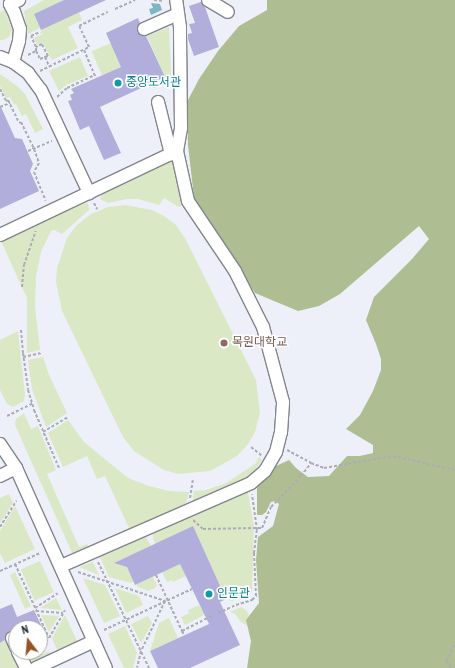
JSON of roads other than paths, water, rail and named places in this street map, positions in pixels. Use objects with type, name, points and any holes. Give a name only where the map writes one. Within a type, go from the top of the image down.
[{"type":"lane","points":[[13,62],[19,41],[20,29],[10,4],[19,0]]},
{"type":"lane","points":[[208,0],[228,12]]},
{"type":"lane","points":[[0,235],[174,152],[181,128],[180,27],[178,14],[173,1]]},
{"type":"lane","points":[[144,29],[178,14]]},
{"type":"lane","points":[[0,57],[13,62],[28,73],[41,90],[89,193]]},
{"type":"lane","points":[[61,566],[251,483],[265,470],[276,452],[281,432],[282,402],[277,375],[263,327],[251,299],[214,237],[188,201],[158,102]]},
{"type":"lane","points":[[0,444],[16,468],[106,668]]},
{"type":"lane","points":[[0,476],[16,468]]},
{"type":"lane","points":[[36,668],[94,641]]},
{"type":"water","points":[[151,3],[160,4],[162,10],[151,15],[149,9],[153,8]]},
{"type":"place","name":"중앙도서관","points":[[118,83]]},
{"type":"place","name":"목원대학교","points":[[224,343]]},
{"type":"place","name":"인문관","points":[[209,594]]}]
